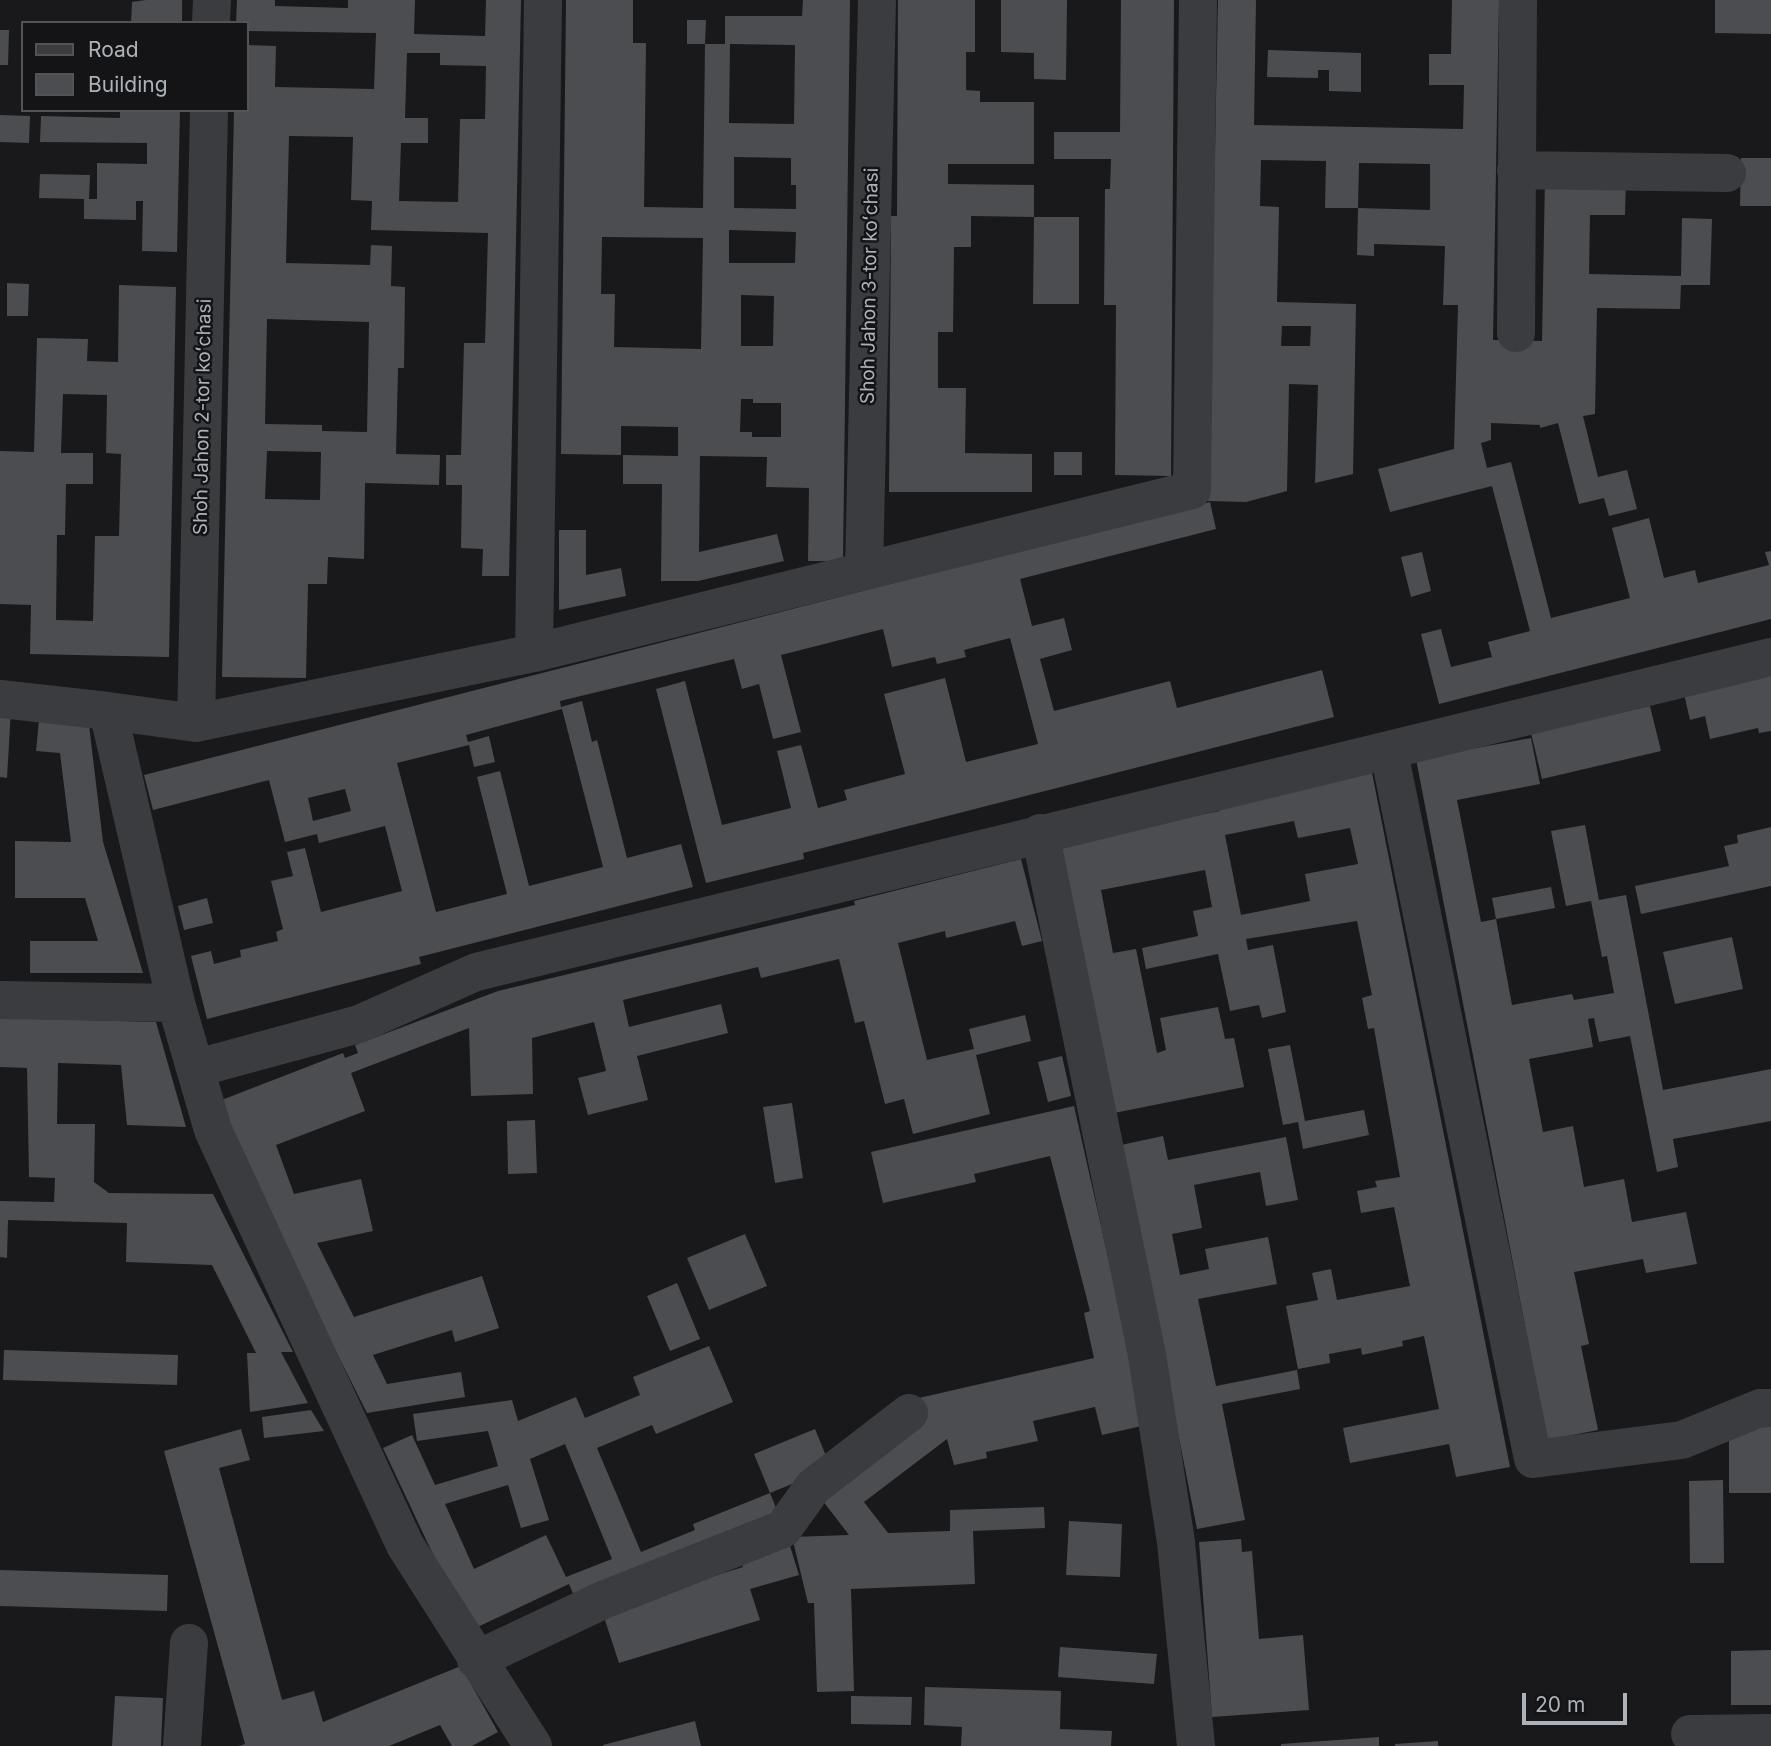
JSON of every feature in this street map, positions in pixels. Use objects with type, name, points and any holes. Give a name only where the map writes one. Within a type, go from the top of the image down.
[{"type":"street","points":[[211,21],[212,0]]},
{"type":"street","points":[[534,653],[543,0]]},
{"type":"street","name":"Shoh Jahon 3-tor koʻchasi","points":[[864,571],[877,0]]},
{"type":"street","points":[[0,699],[196,723],[534,653],[1192,489],[1198,0]]},
{"type":"street","points":[[1516,333],[1518,0]]},
{"type":"street","name":"Shoh Jahon 2-tor koʻchasi","points":[[196,723],[209,112]]},
{"type":"street","points":[[1516,170],[1727,173]]},
{"type":"street","points":[[197,1068],[359,1024],[476,972],[1771,657]]},
{"type":"street","points":[[108,711],[176,1003],[214,1130],[405,1545],[533,1746]]},
{"type":"street","points":[[1389,752],[1533,1459],[1682,1440],[1760,1408],[1771,1408]]},
{"type":"street","points":[[1040,833],[1147,1355],[1176,1542],[1196,1746]]},
{"type":"street","points":[[0,1000],[176,1003]]},
{"type":"street","points":[[476,1660],[603,1600],[783,1529],[813,1487],[909,1413]]},
{"type":"street","points":[[182,1746],[190,1643]]},
{"type":"street","points":[[1689,1734],[1771,1733]]},
{"type":"building","points":[[182,0],[182,21],[131,21],[132,2]]},
{"type":"building","points":[[237,0],[275,0],[275,6],[348,8],[348,0],[415,0],[414,34],[485,36],[486,0],[521,0],[509,576],[482,576],[483,549],[461,548],[462,485],[446,485],[446,455],[461,455],[464,343],[485,343],[488,233],[371,230],[372,201],[351,200],[353,137],[289,136],[286,263],[370,265],[371,245],[392,246],[391,286],[405,287],[404,368],[398,368],[396,454],[440,455],[439,485],[365,483],[364,559],[328,557],[327,584],[308,584],[306,678],[222,677],[234,112],[248,112],[248,45],[276,46],[275,87],[374,89],[376,33],[248,31],[248,21],[236,21]],"holes":[[[407,53],[440,53],[440,65],[486,66],[485,119],[460,119],[458,202],[399,201],[401,143],[428,143],[428,118],[405,118]],[[267,319],[369,322],[367,432],[322,431],[322,425],[265,424]],[[267,451],[321,452],[320,500],[265,499]]]},
{"type":"building","points":[[566,0],[633,0],[633,43],[646,43],[644,207],[703,208],[705,44],[725,44],[725,16],[802,16],[803,0],[850,0],[843,561],[808,561],[809,488],[766,487],[767,457],[700,456],[699,552],[777,534],[784,561],[698,581],[661,581],[662,484],[623,484],[623,455],[678,456],[678,427],[621,426],[621,455],[561,454]],"holes":[[[730,44],[795,45],[794,124],[729,123]],[[734,157],[791,158],[791,185],[796,185],[796,209],[734,208]],[[729,230],[796,232],[795,263],[729,263]],[[602,237],[703,238],[701,349],[614,347],[615,294],[601,294]],[[741,295],[774,296],[773,346],[741,346]],[[741,399],[753,399],[753,403],[781,403],[781,437],[752,437],[752,432],[740,432]]]},
{"type":"building","points":[[898,0],[975,0],[975,52],[966,52],[966,90],[980,91],[980,102],[1034,102],[1034,164],[948,164],[948,184],[1034,185],[1034,217],[971,216],[971,247],[954,247],[953,332],[938,332],[938,388],[966,388],[965,453],[1032,454],[1032,492],[889,492],[891,216],[897,216]]},
{"type":"building","points":[[1001,0],[1067,0],[1066,80],[1034,79],[1034,53],[1001,52]]},
{"type":"building","points":[[1121,0],[1174,0],[1171,476],[1115,475],[1116,305],[1104,305],[1105,189],[1110,189],[1111,159],[1054,159],[1054,132],[1120,132]]},
{"type":"building","points":[[1218,0],[1256,0],[1254,125],[1463,129],[1464,85],[1429,85],[1429,54],[1451,54],[1452,0],[1499,0],[1493,340],[1542,341],[1545,176],[1626,178],[1625,215],[1590,215],[1589,274],[1681,276],[1682,218],[1712,219],[1710,285],[1681,285],[1680,309],[1597,308],[1595,414],[1583,416],[1598,477],[1627,470],[1637,509],[1609,516],[1604,498],[1579,504],[1558,423],[1540,428],[1540,425],[1491,423],[1491,440],[1481,443],[1487,468],[1511,462],[1551,618],[1630,598],[1612,528],[1649,518],[1664,578],[1695,570],[1698,583],[1769,565],[1765,552],[1771,551],[1771,619],[1439,704],[1421,634],[1441,629],[1451,667],[1492,657],[1488,642],[1530,631],[1492,486],[1390,512],[1378,469],[1454,449],[1458,305],[1443,305],[1445,246],[1374,244],[1374,256],[1357,255],[1358,208],[1325,208],[1326,161],[1261,160],[1260,206],[1279,207],[1277,302],[1356,304],[1353,474],[1315,483],[1318,385],[1289,384],[1287,491],[1246,502],[1208,501]],"holes":[[[1359,163],[1430,164],[1430,210],[1358,208]],[[1282,326],[1311,326],[1310,346],[1281,346]]]},
{"type":"building","points":[[1715,0],[1771,0],[1771,34],[1715,33]]},
{"type":"building","points":[[687,20],[706,20],[705,44],[687,44]]},
{"type":"building","points":[[0,30],[9,30],[8,65],[0,65]]},
{"type":"building","points":[[1268,50],[1361,53],[1361,92],[1329,91],[1329,70],[1318,70],[1318,78],[1267,77]]},
{"type":"building","points":[[120,112],[180,112],[177,252],[142,251],[143,201],[136,201],[136,220],[84,219],[84,199],[39,198],[40,174],[90,175],[89,199],[97,199],[97,163],[147,164],[147,143],[40,142],[41,116],[120,118]]},
{"type":"building","points":[[0,115],[30,116],[29,143],[0,142]]},
{"type":"building","points":[[1741,158],[1771,158],[1771,206],[1740,206]]},
{"type":"building","points":[[1034,217],[1079,217],[1079,304],[1033,304]]},
{"type":"building","points":[[7,283],[29,284],[28,316],[7,316]]},
{"type":"building","points":[[119,285],[176,287],[169,657],[30,654],[31,605],[0,604],[0,451],[34,452],[37,338],[88,339],[87,361],[118,362]],"holes":[[[63,394],[107,395],[106,453],[121,454],[119,536],[95,536],[93,621],[56,620],[57,535],[65,535],[66,484],[93,484],[93,453],[61,453]]]},
{"type":"building","points":[[1054,452],[1082,452],[1082,475],[1054,475]]},
{"type":"building","points":[[1210,502],[1216,529],[1020,579],[1032,626],[1064,618],[1072,650],[1040,659],[1054,711],[1170,681],[1177,708],[1322,670],[1334,717],[803,853],[804,859],[706,883],[656,689],[685,681],[722,825],[791,808],[777,751],[801,745],[818,808],[847,800],[844,790],[905,774],[884,694],[945,678],[966,762],[1038,744],[1010,638],[964,650],[966,657],[937,664],[935,657],[892,667],[883,629],[781,655],[801,732],[773,739],[759,684],[742,689],[734,659],[560,701],[561,707],[582,701],[592,742],[597,740],[627,858],[681,844],[693,887],[419,957],[421,964],[207,1019],[191,956],[211,951],[214,964],[241,957],[240,950],[278,941],[276,932],[283,929],[271,881],[293,876],[287,852],[305,848],[321,912],[402,891],[385,826],[319,843],[317,834],[285,842],[269,780],[153,810],[144,775]],"holes":[[[562,709],[603,867],[529,886],[500,771],[477,777],[507,894],[436,912],[397,763],[469,745],[474,767],[495,762],[489,736],[468,742],[466,735]],[[345,789],[351,811],[313,821],[308,798]]]},
{"type":"building","points":[[559,530],[586,530],[586,575],[621,568],[626,596],[559,610]]},
{"type":"building","points":[[1422,552],[1431,591],[1411,597],[1401,557]]},
{"type":"building","points":[[1771,674],[1771,731],[1759,733],[1758,728],[1710,739],[1705,716],[1690,720],[1684,694]]},
{"type":"building","points":[[1650,706],[1661,751],[1542,779],[1531,733]]},
{"type":"building","points":[[0,709],[11,709],[7,778],[0,777]]},
{"type":"building","points":[[39,720],[89,725],[103,842],[143,973],[30,973],[30,941],[98,941],[85,898],[15,898],[15,841],[71,842],[60,753],[36,751]]},
{"type":"building","points":[[1531,738],[1540,784],[1457,800],[1481,922],[1496,919],[1512,1005],[1572,994],[1574,1000],[1614,993],[1607,956],[1602,957],[1591,901],[1566,906],[1551,831],[1585,825],[1599,900],[1626,895],[1663,1090],[1771,1069],[1771,1121],[1673,1139],[1678,1167],[1657,1172],[1630,1036],[1599,1042],[1594,1018],[1588,1019],[1593,1047],[1529,1059],[1543,1132],[1573,1126],[1584,1187],[1624,1179],[1632,1222],[1686,1212],[1697,1264],[1646,1273],[1643,1259],[1574,1272],[1589,1344],[1581,1346],[1598,1430],[1547,1440],[1416,759]]},
{"type":"building","points":[[1372,773],[1510,1467],[1456,1477],[1449,1444],[1350,1463],[1343,1428],[1439,1409],[1424,1336],[1402,1341],[1403,1346],[1362,1355],[1361,1348],[1329,1354],[1330,1363],[1298,1369],[1286,1306],[1318,1300],[1312,1273],[1331,1269],[1337,1300],[1410,1286],[1394,1207],[1361,1213],[1357,1191],[1377,1187],[1375,1181],[1400,1177],[1374,1028],[1368,1029],[1362,998],[1372,995],[1357,921],[1246,939],[1248,950],[1273,945],[1286,1012],[1262,1018],[1259,1005],[1230,1011],[1218,954],[1146,969],[1142,948],[1198,936],[1193,911],[1212,907],[1205,870],[1101,890],[1113,953],[1136,949],[1157,1053],[1166,1050],[1160,1018],[1218,1007],[1225,1039],[1234,1038],[1244,1087],[1114,1113],[1061,843],[1220,811],[1219,803]],"holes":[[[1294,821],[1298,838],[1350,828],[1358,864],[1305,874],[1310,901],[1241,915],[1225,835]]]},
{"type":"building","points":[[1771,827],[1771,886],[1641,914],[1635,886],[1729,866],[1724,846],[1738,843],[1737,835]]},
{"type":"building","points":[[1021,859],[1042,941],[1022,946],[1015,921],[946,938],[945,931],[898,943],[927,1060],[974,1049],[969,1029],[1025,1015],[1031,1041],[976,1055],[990,1114],[913,1134],[904,1099],[885,1104],[864,1021],[855,1023],[839,959],[761,978],[758,967],[623,1000],[629,1027],[721,1004],[728,1033],[637,1056],[648,1100],[588,1115],[578,1078],[606,1071],[594,1022],[532,1038],[533,1094],[471,1096],[469,1028],[351,1073],[365,1111],[276,1145],[294,1194],[361,1179],[373,1231],[317,1243],[354,1317],[482,1276],[499,1328],[455,1342],[452,1330],[373,1355],[387,1384],[461,1372],[465,1397],[367,1413],[261,1202],[219,1101],[343,1053],[345,1058],[358,1053],[355,1045],[498,991],[855,905],[854,901]]},
{"type":"building","points":[[1551,887],[1555,908],[1496,919],[1492,898]]},
{"type":"building","points":[[207,898],[213,923],[184,930],[178,906]]},
{"type":"building","points":[[1732,937],[1743,989],[1675,1004],[1663,952]]},
{"type":"building","points":[[0,1018],[156,1022],[186,1127],[127,1125],[121,1065],[58,1063],[57,1124],[95,1124],[94,1182],[109,1193],[213,1194],[293,1352],[281,1352],[308,1403],[250,1412],[247,1353],[256,1353],[212,1265],[126,1262],[127,1223],[8,1220],[7,1258],[0,1257],[0,1201],[54,1202],[55,1178],[29,1177],[27,1068],[0,1067]]},
{"type":"building","points":[[1290,1045],[1305,1121],[1364,1110],[1369,1135],[1303,1149],[1298,1122],[1283,1125],[1268,1049]]},
{"type":"building","points":[[1062,1056],[1071,1096],[1048,1102],[1038,1062]]},
{"type":"building","points":[[792,1103],[803,1178],[775,1183],[763,1107]]},
{"type":"building","points":[[1074,1106],[1146,1425],[1102,1435],[1095,1407],[1033,1421],[1038,1441],[986,1452],[987,1458],[954,1465],[947,1439],[864,1502],[888,1533],[950,1531],[950,1510],[1044,1507],[1045,1528],[973,1531],[975,1584],[851,1589],[854,1691],[817,1692],[814,1603],[808,1603],[792,1537],[849,1535],[816,1492],[910,1400],[1094,1358],[1084,1313],[1090,1311],[1050,1156],[974,1174],[976,1182],[883,1203],[871,1152]]},
{"type":"building","points":[[535,1120],[537,1173],[508,1174],[507,1121]]},
{"type":"building","points":[[1163,1136],[1168,1160],[1286,1137],[1298,1200],[1266,1206],[1260,1172],[1194,1185],[1202,1228],[1172,1234],[1180,1275],[1209,1269],[1205,1249],[1268,1237],[1277,1284],[1198,1299],[1216,1386],[1297,1370],[1300,1389],[1222,1404],[1245,1520],[1197,1529],[1121,1145]]},
{"type":"building","points":[[745,1234],[767,1286],[709,1310],[687,1258]]},
{"type":"building","points":[[677,1283],[700,1339],[670,1351],[647,1296]]},
{"type":"building","points":[[709,1346],[733,1402],[656,1434],[652,1425],[597,1448],[641,1552],[695,1530],[693,1524],[770,1493],[781,1520],[577,1603],[569,1584],[469,1631],[383,1448],[412,1435],[435,1485],[498,1466],[488,1431],[417,1441],[413,1414],[512,1400],[518,1421],[576,1397],[585,1418],[640,1395],[633,1377]],"holes":[[[565,1444],[612,1559],[566,1577],[546,1535],[474,1569],[445,1504],[508,1485],[521,1528],[549,1520],[530,1459]]]},
{"type":"building","points":[[4,1350],[178,1355],[177,1385],[3,1380]]},
{"type":"building","points":[[311,1410],[324,1431],[264,1438],[262,1417]]},
{"type":"building","points":[[1771,1427],[1771,1493],[1729,1493],[1729,1428]]},
{"type":"building","points":[[241,1429],[250,1460],[219,1468],[282,1700],[314,1691],[323,1722],[461,1666],[498,1732],[472,1746],[452,1746],[440,1725],[389,1746],[239,1746],[245,1744],[164,1451]]},
{"type":"building","points":[[815,1429],[831,1468],[770,1493],[754,1454]]},
{"type":"building","points":[[1723,1480],[1724,1563],[1690,1563],[1689,1481]]},
{"type":"building","points":[[1069,1521],[1122,1524],[1120,1577],[1066,1575]]},
{"type":"building","points":[[1241,1539],[1242,1552],[1252,1551],[1259,1639],[1303,1635],[1309,1710],[1212,1717],[1199,1542]]},
{"type":"building","points":[[790,1546],[799,1575],[750,1589],[760,1620],[619,1663],[602,1611],[743,1567],[741,1561]]},
{"type":"building","points":[[0,1570],[168,1575],[167,1611],[0,1606]]},
{"type":"building","points":[[1060,1647],[1157,1654],[1154,1684],[1058,1677]]},
{"type":"building","points":[[1771,1650],[1771,1705],[1731,1705],[1731,1651]]},
{"type":"building","points":[[925,1687],[1061,1691],[1060,1729],[1112,1731],[1111,1746],[961,1746],[962,1727],[924,1725]]},
{"type":"building","points":[[115,1696],[163,1698],[161,1746],[112,1746]]},
{"type":"building","points":[[851,1696],[912,1697],[911,1725],[851,1724]]},
{"type":"building","points":[[695,1721],[701,1746],[603,1746],[603,1745]]},
{"type":"building","points":[[1379,1737],[1379,1746],[1281,1746],[1281,1744]]},
{"type":"building","points":[[1438,1741],[1438,1746],[1395,1746],[1395,1744]]}]
